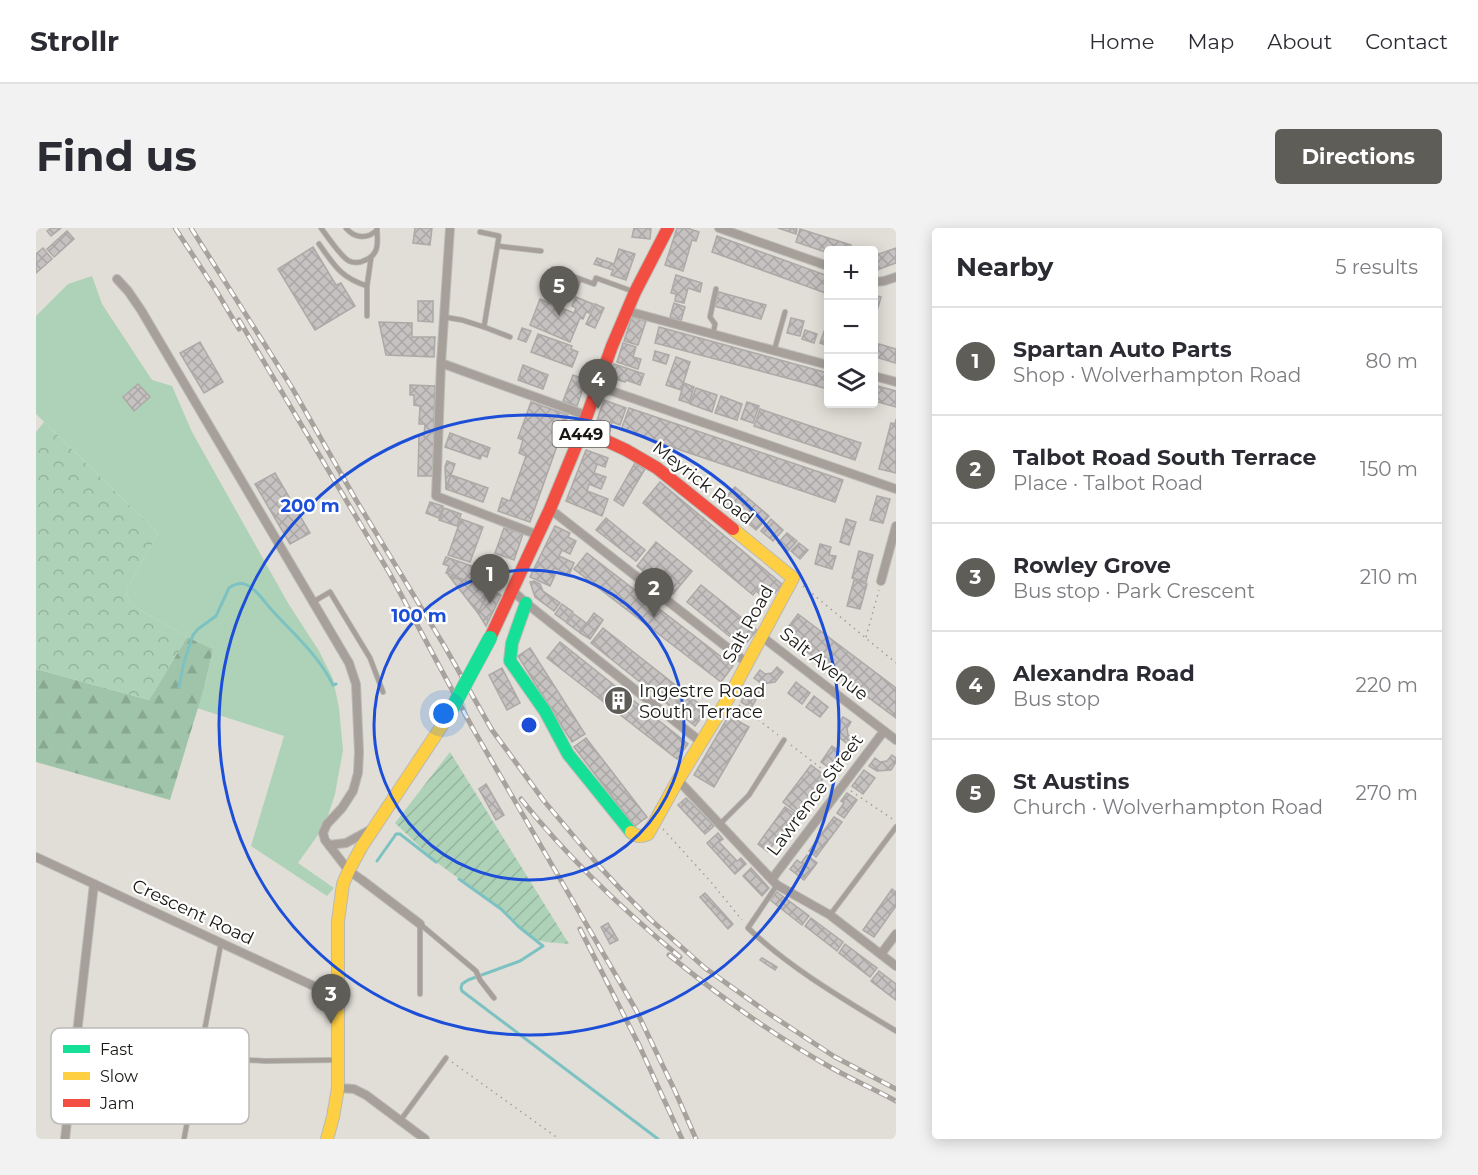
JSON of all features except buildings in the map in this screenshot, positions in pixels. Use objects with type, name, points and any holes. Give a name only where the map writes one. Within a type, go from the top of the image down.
[{"type":"main road","name":"A449","points":[[327,1139],[338,1088],[338,921],[344,881],[374,828],[426,753],[490,638],[550,509],[583,430],[597,386],[635,292],[668,228]]},
{"type":"main road","name":"Meyrick Road","points":[[583,430],[633,453],[667,475],[793,578]]},
{"type":"main road","name":"Salt Road","points":[[655,820],[729,697],[793,578]]},
{"type":"main road","points":[[526,603],[512,643],[510,661],[545,711],[568,754],[629,831],[642,837],[648,834],[655,820]]},
{"type":"street","points":[[450,228],[441,363],[436,495],[538,535]]},
{"type":"street","points":[[718,228],[824,265]]},
{"type":"street","points":[[878,282],[896,277]]},
{"type":"street","points":[[117,279],[141,310],[349,663],[356,684],[358,773],[353,791],[342,808],[327,824],[323,833],[325,840],[349,871],[420,924]]},
{"type":"street","points":[[627,311],[824,364]]},
{"type":"street","points":[[441,363],[588,416]]},
{"type":"street","points":[[878,377],[896,382]]},
{"type":"street","points":[[597,386],[896,489]]},
{"type":"street","points":[[550,509],[747,663]]},
{"type":"street","points":[[881,581],[896,526]]},
{"type":"street","points":[[513,591],[701,742]]},
{"type":"street","name":"Salt Avenue","points":[[761,636],[896,740]]},
{"type":"street","name":"Lawrence Street","points":[[775,882],[884,731]]},
{"type":"street","points":[[678,780],[775,882],[830,915],[896,966]]},
{"type":"street","points":[[329,845],[346,843],[374,828]]},
{"type":"street","name":"Crescent Road","points":[[36,857],[318,988],[338,993]]},
{"type":"street","points":[[78,1028],[94,884]]},
{"type":"street","points":[[881,954],[896,934]]},
{"type":"street","points":[[338,1088],[360,1091],[425,1139]]},
{"type":"street","points":[[65,1139],[67,1124]]},
{"type":"lane","points":[[321,228],[350,261],[360,263],[372,258]]},
{"type":"lane","points":[[346,228],[358,237],[371,236],[377,229]]},
{"type":"lane","points":[[367,316],[367,286],[372,258],[378,248],[377,229]]},
{"type":"lane","points":[[480,232],[499,236],[484,327]]},
{"type":"lane","points":[[319,244],[339,272],[367,286]]},
{"type":"lane","points":[[498,246],[541,251]]},
{"type":"lane","points":[[579,280],[576,288],[549,278],[553,269],[579,280],[594,284],[596,278],[635,292]]},
{"type":"lane","points":[[713,334],[715,324],[710,317],[716,290]]},
{"type":"lane","points":[[774,351],[785,312]]},
{"type":"lane","points":[[444,317],[462,320],[510,337]]},
{"type":"lane","points":[[312,602],[330,592],[369,658],[383,692]]},
{"type":"lane","points":[[720,824],[749,795],[784,740]]},
{"type":"lane","points":[[830,915],[896,827]]},
{"type":"lane","points":[[775,882],[748,928],[770,949],[896,1031]]},
{"type":"lane","points":[[420,924],[476,971],[494,998]]},
{"type":"lane","points":[[420,924],[420,994]]},
{"type":"lane","points":[[205,1028],[220,943]]},
{"type":"lane","points":[[400,1121],[446,1058]]},
{"type":"lane","points":[[249,1060],[338,1060]]},
{"type":"lane","points":[[184,1139],[187,1124]]},
{"type":"path","points":[[793,578],[896,663]]},
{"type":"path","points":[[866,637],[881,581]]},
{"type":"path","points":[[729,697],[843,786],[896,822]]},
{"type":"path","points":[[655,820],[711,882],[748,928]]},
{"type":"path","points":[[446,1058],[558,1139]]},
{"type":"green space","points":[[92,276],[102,304],[152,380],[172,386],[192,432],[333,679],[339,708],[343,750],[335,794],[325,825],[298,863],[334,888],[327,896],[251,846],[284,736],[197,708],[213,649],[187,637],[130,604],[126,591],[158,533],[36,414],[36,316],[68,284]]},
{"type":"green space","points":[[44,422],[158,533],[126,591],[130,604],[187,637],[149,700],[36,669],[36,432]]},
{"type":"green space","points":[[187,637],[213,649],[204,688],[170,800],[36,762],[36,669],[149,700]]},
{"type":"green space","points":[[450,752],[569,944],[534,939],[501,909],[436,862],[395,823]]},
{"type":"waterway","points":[[179,687],[193,635],[216,616],[229,588],[240,584],[247,585],[257,592],[320,663],[333,685],[336,684]]},
{"type":"waterway","points":[[377,861],[396,834],[400,834],[436,862]]},
{"type":"waterway","points":[[459,879],[501,909],[543,946],[520,961],[468,980],[462,984],[462,991],[658,1139]]},
{"type":"railway","points":[[175,228],[239,329]]},
{"type":"railway","points":[[191,228],[291,386],[492,730],[544,801],[627,896],[705,968],[835,1057],[896,1089]]},
{"type":"railway","points":[[239,320],[390,574],[472,727],[636,1010],[696,1139]]},
{"type":"railway","points":[[521,799],[596,882],[680,957]]},
{"type":"railway","points":[[580,929],[639,1045],[682,1139]]},
{"type":"railway","points":[[669,955],[727,1000],[788,1042],[896,1101]]},
{"type":"traffic: fast","points":[[526,603],[512,643],[510,661],[545,711],[568,754],[631,832]]},
{"type":"traffic: fast","points":[[447,718],[490,638]]},
{"type":"traffic: slow","points":[[631,832],[639,836],[648,834],[729,697],[793,578],[733,529]]},
{"type":"traffic: slow","points":[[327,1139],[338,1088],[338,921],[343,884],[362,846],[447,718]]},
{"type":"traffic: jam","points":[[490,638],[550,509],[635,292],[668,228]]},
{"type":"traffic: jam","points":[[583,430],[626,450],[657,468],[733,529]]},
{"type":"place","name":"St Austins","points":[[559,316]]},
{"type":"place","name":"Alexandra Road","points":[[598,409]]},
{"type":"place","name":"Spartan Auto Parts","points":[[490,604]]},
{"type":"place","name":"Talbot Road South Terrace","points":[[654,618]]},
{"type":"place","name":"Ingestre Road South Terrace","points":[[618,701]]},
{"type":"place","name":"Rowley Grove","points":[[331,1024]]}]
